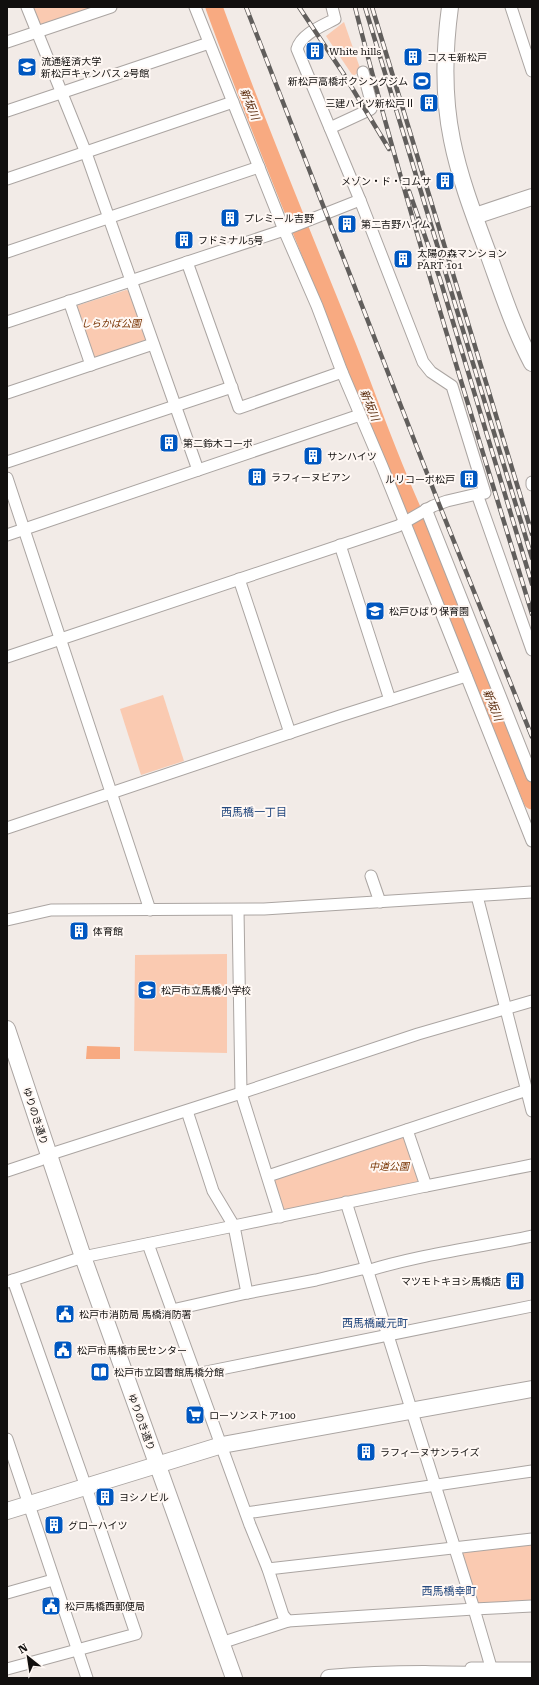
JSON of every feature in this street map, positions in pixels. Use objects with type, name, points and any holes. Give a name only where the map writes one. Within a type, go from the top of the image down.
[{"type":"street","points":[[27,7],[86,153],[198,470]]},
{"type":"street","points":[[7,42],[112,7]]},
{"type":"street","points":[[195,7],[532,841]]},
{"type":"street","points":[[7,657],[398,526],[426,510],[447,501],[485,493],[452,386],[432,372],[423,362],[360,200],[297,49],[299,43],[307,35],[335,18],[332,7]]},
{"type":"street","points":[[450,7],[445,63],[445,87],[448,118],[459,168],[519,337],[532,363]]},
{"type":"street","points":[[511,7],[528,46],[532,71]]},
{"type":"street","points":[[7,111],[209,44]]},
{"type":"street","points":[[330,128],[371,109],[372,104],[363,72]]},
{"type":"street","points":[[7,179],[233,102]]},
{"type":"street","points":[[7,252],[259,167]]},
{"type":"street","points":[[475,216],[532,197]]},
{"type":"street","points":[[7,322],[284,230],[360,200]]},
{"type":"street","points":[[187,262],[239,408],[342,372]]},
{"type":"street","points":[[69,301],[91,365]]},
{"type":"street","points":[[7,393],[153,344]]},
{"type":"street","points":[[7,462],[232,388]]},
{"type":"street","points":[[7,535],[360,415]]},
{"type":"street","points":[[7,478],[150,910]]},
{"type":"street","points":[[477,494],[532,650]]},
{"type":"street","points":[[426,510],[532,776]]},
{"type":"street","points":[[340,546],[390,700]]},
{"type":"street","points":[[239,579],[290,733]]},
{"type":"street","points":[[7,828],[290,733],[466,676]]},
{"type":"street","points":[[371,876],[380,902]]},
{"type":"street","points":[[7,920],[51,910],[238,910],[532,892]]},
{"type":"street","points":[[477,896],[532,1111]]},
{"type":"street","points":[[238,910],[241,1092],[280,1216]]},
{"type":"street","points":[[7,1170],[418,1034],[532,1001]]},
{"type":"street","name":"ゆりのき通り","points":[[7,1029],[83,1257],[234,1678]]},
{"type":"street","points":[[268,1176],[527,1090]]},
{"type":"street","points":[[187,1111],[213,1191],[234,1226],[247,1293]]},
{"type":"street","points":[[407,1130],[426,1186]]},
{"type":"street","points":[[7,1669],[136,1634],[86,1487],[10,1281],[83,1257],[532,1165]]},
{"type":"street","points":[[346,1202],[491,1667]]},
{"type":"street","points":[[172,1310],[247,1293],[532,1236]]},
{"type":"street","points":[[148,1244],[246,1514],[268,1569],[283,1615],[288,1621]]},
{"type":"street","points":[[196,1374],[532,1306]]},
{"type":"street","points":[[7,1511],[222,1445],[532,1389]]},
{"type":"street","points":[[7,1439],[87,1678]]},
{"type":"street","points":[[246,1514],[532,1471]]},
{"type":"street","points":[[268,1569],[532,1539]]},
{"type":"street","points":[[7,1593],[53,1580]]},
{"type":"street","points":[[221,1643],[288,1621],[532,1606]]},
{"type":"street","points":[[329,1678],[428,1669],[491,1667],[532,1668]]},
{"type":"street","points":[[370,1675],[441,1674],[532,1677]]},
{"type":"green space","points":[[29,7],[95,7],[36,26]]},
{"type":"green space","points":[[344,22],[361,71],[353,76],[326,36]]},
{"type":"green space","name":"しらかば公園","points":[[126,290],[130,291],[147,337],[144,341],[96,358],[92,355],[76,306]]},
{"type":"green space","points":[[343,344],[361,391],[355,394],[336,347]]},
{"type":"green space","points":[[163,695],[184,761],[141,775],[120,709]]},
{"type":"green space","points":[[227,954],[227,1053],[134,1051],[135,955]]},
{"type":"green space","name":"中道公園","points":[[401,1136],[404,1137],[419,1178],[416,1184],[286,1211],[283,1208],[277,1195],[275,1186],[276,1178]]},
{"type":"green space","points":[[532,1543],[532,1602],[482,1605],[475,1602],[461,1557],[462,1552]]},
{"type":"shaded area","points":[[87,1046],[120,1047],[120,1059],[86,1059]]},
{"type":"waterway","name":"新坂川","points":[[214,7],[262,133],[390,456],[532,801]]},
{"type":"railway","points":[[246,7],[439,504],[532,737]]},
{"type":"railway","points":[[299,7],[343,73],[389,149]]},
{"type":"railway","points":[[355,7],[418,236],[532,614]]},
{"type":"railway","points":[[365,7],[532,558]]},
{"type":"railway","points":[[372,7],[532,534]]},
{"type":"railway","points":[[409,191],[440,279],[532,584]]},
{"type":"place","name":"White hills","points":[[315,51]]},
{"type":"place","name":"コスモ新松戸","points":[[413,57]]},
{"type":"place","name":"流通経済大学 新松戸キャンパス 2号館","points":[[27,67]]},
{"type":"place","name":"新松戸高橋ボクシングジム","points":[[422,81]]},
{"type":"place","name":"三建ハイツ新松戸Ⅱ","points":[[429,103]]},
{"type":"place","name":"メゾン・ド・コムサ","points":[[445,181]]},
{"type":"place","name":"プレミール吉野","points":[[230,218]]},
{"type":"place","name":"第二吉野ハイム","points":[[347,224]]},
{"type":"place","name":"フドミナル5号","points":[[184,240]]},
{"type":"place","name":"太陽の森マンション PART 101","points":[[403,259]]},
{"type":"place","name":"第二鈴木コーポ","points":[[169,443]]},
{"type":"place","name":"サンハイツ","points":[[313,456]]},
{"type":"place","name":"ラフィーヌビアン","points":[[257,477]]},
{"type":"place","name":"ルリコーポ松戸","points":[[469,479]]},
{"type":"place","name":"松戸ひばり保育園","points":[[375,611]]},
{"type":"place","name":"体育館","points":[[79,931]]},
{"type":"place","name":"松戸市立馬橋小学校","points":[[147,990]]},
{"type":"place","name":"マツモトキヨシ馬橋店","points":[[515,1281]]},
{"type":"place","name":"松戸市消防局 馬橋消防署","points":[[65,1314]]},
{"type":"place","name":"松戸市馬橋市民センター","points":[[63,1350]]},
{"type":"place","name":"松戸市立図書館馬橋分館","points":[[100,1372]]},
{"type":"place","name":"ローソンストア100","points":[[195,1415]]},
{"type":"place","name":"ラフィーヌサンライズ","points":[[366,1452]]},
{"type":"place","name":"ヨシノビル","points":[[105,1497]]},
{"type":"place","name":"グローハイツ","points":[[54,1525]]},
{"type":"place","name":"松戸馬橋西郵便局","points":[[51,1606]]},
{"type":"district","name":"西馬橋一丁目","points":[[254,812]]},
{"type":"district","name":"西馬橋蔵元町","points":[[375,1323]]},
{"type":"district","name":"西馬橋幸町","points":[[449,1591]]}]
